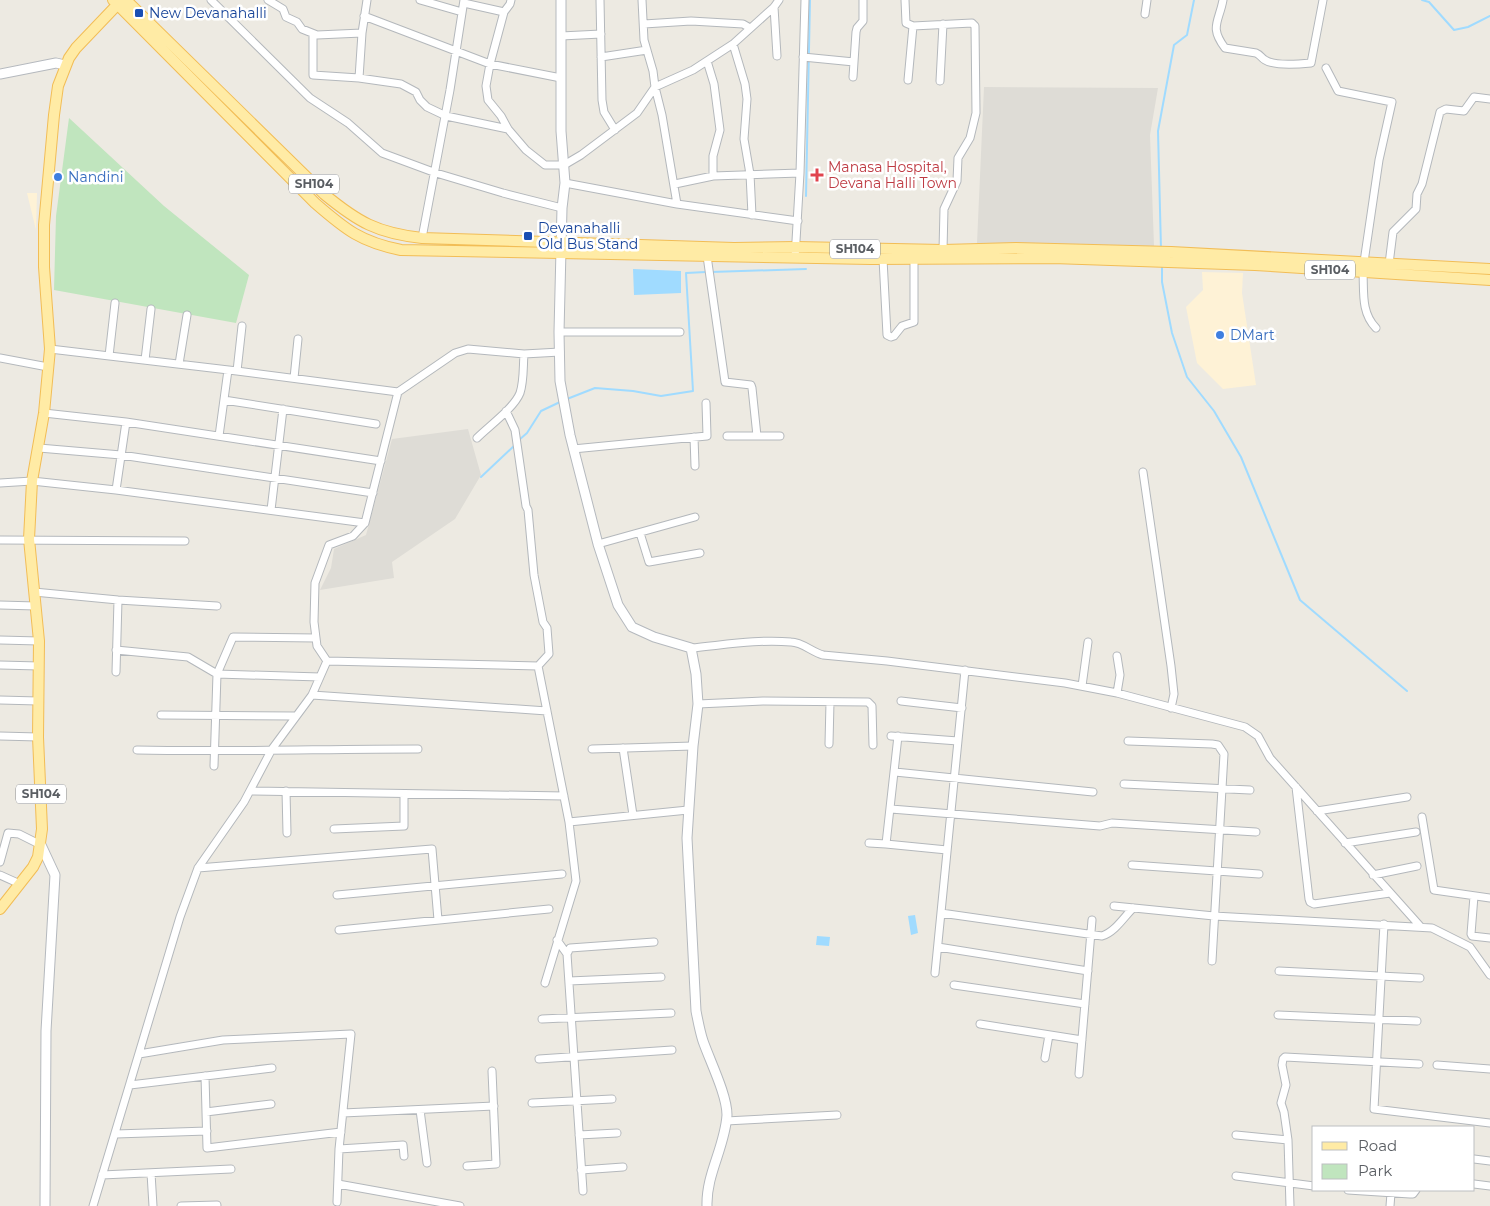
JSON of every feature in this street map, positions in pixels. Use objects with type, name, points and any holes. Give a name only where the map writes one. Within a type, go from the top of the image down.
[{"type":"main road","points":[[39,666],[39,641],[29,539],[32,481],[44,413],[50,349],[44,267],[46,188],[58,86],[65,65],[76,48],[119,1]]},
{"type":"main road","name":"SH104","points":[[119,1],[324,194],[349,214],[386,231],[401,235],[422,238],[734,248],[796,247],[943,250],[1016,248],[1364,267],[1490,280]]},
{"type":"main road","name":"SH104","points":[[119,1],[286,176],[339,224],[360,238],[382,246],[401,250],[795,258],[914,259],[1148,256]]},
{"type":"main road","name":"SH104","points":[[1364,267],[1389,264],[1490,269]]},
{"type":"main road","name":"SH104","points":[[0,909],[33,867],[41,845],[38,737],[39,666]]},
{"type":"street","points":[[211,0],[310,98],[348,123],[382,153],[436,173],[562,208]]},
{"type":"street","points":[[268,0],[283,9],[286,17],[297,22],[302,29],[313,34],[362,33]]},
{"type":"street","points":[[359,78],[362,33],[367,0]]},
{"type":"street","points":[[420,0],[462,12]]},
{"type":"street","points":[[511,0],[504,12],[490,64],[486,86],[488,100],[502,116],[508,129],[526,150],[545,165],[564,165],[581,155],[637,113],[655,87],[693,70],[733,44],[774,7],[779,0]]},
{"type":"street","points":[[561,0],[561,131],[566,183],[562,208],[560,254],[559,332],[562,391],[573,449],[598,544],[618,605],[632,627],[654,637],[691,648],[751,642],[792,642],[823,655],[965,670],[1082,686],[1117,693],[1245,726],[1258,736],[1270,758],[1420,926]]},
{"type":"street","points":[[600,0],[602,100],[604,112],[615,130]]},
{"type":"street","points":[[642,0],[644,40],[653,71],[662,115],[677,204]]},
{"type":"street","points":[[795,258],[800,173],[805,0]]},
{"type":"street","points":[[853,77],[856,30],[863,21],[863,0]]},
{"type":"street","points":[[905,0],[906,23],[913,26],[972,23],[975,26],[976,113],[970,138],[958,158],[957,181],[944,209],[943,250]]},
{"type":"street","points":[[1145,14],[1147,0]]},
{"type":"street","points":[[1224,0],[1216,26],[1216,34],[1225,48],[1260,54],[1265,60],[1280,64],[1311,63],[1323,0]]},
{"type":"street","points":[[422,238],[436,173],[464,2],[504,12]]},
{"type":"street","points":[[774,7],[777,56]]},
{"type":"street","points":[[364,16],[490,64],[561,78]]},
{"type":"street","points":[[644,24],[691,21],[743,24],[750,28]]},
{"type":"street","points":[[940,81],[943,24]]},
{"type":"street","points":[[908,80],[913,26]]},
{"type":"street","points":[[313,34],[313,75],[359,78],[401,84],[416,92],[420,100],[427,107],[446,116],[508,129]]},
{"type":"street","points":[[561,36],[601,34]]},
{"type":"street","points":[[733,44],[746,84],[744,139],[750,174],[752,215]]},
{"type":"street","points":[[601,57],[647,50]]},
{"type":"street","points":[[803,57],[854,62]]},
{"type":"street","points":[[706,61],[714,84],[720,130],[713,156],[713,176]]},
{"type":"street","points":[[0,74],[56,63],[65,65]]},
{"type":"street","points":[[1326,68],[1338,91],[1392,102],[1379,160],[1364,267],[1364,305],[1369,320],[1376,328]]},
{"type":"street","points":[[1389,264],[1393,232],[1416,209],[1417,194],[1422,184],[1440,112],[1446,109],[1464,111],[1474,97],[1490,99]]},
{"type":"street","points":[[675,184],[713,176],[800,173]]},
{"type":"street","points":[[566,183],[677,204],[798,221]]},
{"type":"street","points":[[707,256],[725,382],[750,385],[752,388],[757,436]]},
{"type":"street","points":[[883,259],[887,334],[891,337],[902,326],[914,322],[914,259]]},
{"type":"street","points":[[109,356],[115,303]]},
{"type":"street","points":[[145,360],[152,309]]},
{"type":"street","points":[[179,364],[187,315]]},
{"type":"street","points":[[237,371],[242,326]]},
{"type":"street","points":[[559,332],[680,332]]},
{"type":"street","points":[[294,378],[298,338]]},
{"type":"street","points":[[50,349],[398,392]]},
{"type":"street","points":[[327,661],[317,646],[314,622],[315,583],[329,545],[353,536],[365,523],[398,392],[455,353],[468,349],[524,354],[560,352]]},
{"type":"street","points":[[477,438],[514,403],[520,393],[524,354]]},
{"type":"street","points":[[0,358],[48,367]]},
{"type":"street","points":[[219,436],[228,370]]},
{"type":"street","points":[[224,400],[376,424]]},
{"type":"street","points":[[573,449],[708,436],[706,403]]},
{"type":"street","points":[[271,510],[283,409]]},
{"type":"street","points":[[327,661],[538,666],[549,654],[546,628],[543,622],[534,575],[528,510],[515,430],[506,410]]},
{"type":"street","points":[[44,413],[126,422],[381,460]]},
{"type":"street","points":[[116,490],[126,422]]},
{"type":"street","points":[[727,436],[780,436]]},
{"type":"street","points":[[694,437],[695,466]]},
{"type":"street","points":[[39,448],[121,455],[373,493]]},
{"type":"street","points":[[1143,472],[1171,666],[1174,694],[1171,708]]},
{"type":"street","points":[[0,483],[32,481],[116,490],[365,523]]},
{"type":"street","points":[[598,544],[695,517]]},
{"type":"street","points":[[640,532],[649,562],[700,553]]},
{"type":"street","points":[[0,540],[185,541]]},
{"type":"street","points":[[34,592],[118,600],[217,606]]},
{"type":"street","points":[[116,672],[118,600]]},
{"type":"street","points":[[0,605],[36,606]]},
{"type":"street","points":[[214,766],[216,674],[233,637],[316,638]]},
{"type":"street","points":[[0,640],[39,641]]},
{"type":"street","points":[[1082,686],[1088,642]]},
{"type":"street","points":[[691,648],[696,674],[698,704],[693,746],[687,838],[696,1011],[702,1039],[724,1098],[727,1114],[722,1143],[710,1179],[707,1206]]},
{"type":"street","points":[[116,650],[188,657],[216,674],[320,677]]},
{"type":"street","points":[[1117,656],[1120,675],[1117,693]]},
{"type":"street","points":[[94,1206],[180,917],[198,868],[244,802],[272,749],[312,695],[327,661]]},
{"type":"street","points":[[0,665],[39,666]]},
{"type":"street","points":[[538,666],[569,822],[576,881],[544,983]]},
{"type":"street","points":[[935,973],[965,670]]},
{"type":"street","points":[[312,695],[547,711]]},
{"type":"street","points":[[0,700],[38,702]]},
{"type":"street","points":[[698,704],[763,701],[870,703],[873,745]]},
{"type":"street","points":[[901,701],[962,708]]},
{"type":"street","points":[[829,744],[830,702]]},
{"type":"street","points":[[161,715],[295,716]]},
{"type":"street","points":[[0,736],[38,737]]},
{"type":"street","points":[[886,844],[895,772],[895,736],[958,741]]},
{"type":"street","points":[[1128,741],[1218,745],[1224,754],[1212,961]]},
{"type":"street","points":[[592,749],[693,746]]},
{"type":"street","points":[[623,748],[633,816]]},
{"type":"street","points":[[137,750],[214,752],[272,749],[418,749]]},
{"type":"street","points":[[895,772],[1093,792]]},
{"type":"street","points":[[1124,784],[1250,790]]},
{"type":"street","points":[[1296,787],[1310,902],[1314,904],[1390,893]]},
{"type":"street","points":[[250,791],[564,796]]},
{"type":"street","points":[[286,792],[287,833]]},
{"type":"street","points":[[334,830],[404,826],[404,794]]},
{"type":"street","points":[[1317,811],[1407,797]]},
{"type":"street","points":[[891,809],[1100,826],[1112,823],[1256,832]]},
{"type":"street","points":[[569,822],[688,810]]},
{"type":"street","points":[[1422,817],[1433,889],[1435,891],[1490,898]]},
{"type":"street","points":[[0,832],[19,834],[41,845],[55,875],[46,1031],[44,1206]]},
{"type":"street","points":[[1345,843],[1416,832]]},
{"type":"street","points":[[0,862],[8,834]]},
{"type":"street","points":[[869,843],[947,850]]},
{"type":"street","points":[[198,868],[432,849],[438,920]]},
{"type":"street","points":[[1132,865],[1259,874]]},
{"type":"street","points":[[1373,875],[1417,866]]},
{"type":"street","points":[[337,894],[562,874]]},
{"type":"street","points":[[0,875],[20,884]]},
{"type":"street","points":[[1474,896],[1471,934],[1472,936],[1490,938]]},
{"type":"street","points":[[1114,906],[1214,916],[1432,928],[1468,946],[1490,975]]},
{"type":"street","points":[[941,913],[1102,936],[1109,934],[1133,908]]},
{"type":"street","points":[[339,930],[549,910]]},
{"type":"street","points":[[1079,1074],[1092,920]]},
{"type":"street","points":[[1384,924],[1380,1020],[1373,1106],[1376,1111],[1490,1123]]},
{"type":"street","points":[[558,940],[567,954],[583,1191]]},
{"type":"street","points":[[567,954],[570,948],[654,942]]},
{"type":"street","points":[[938,948],[1088,971]]},
{"type":"street","points":[[1278,971],[1420,978]]},
{"type":"street","points":[[569,981],[661,977]]},
{"type":"street","points":[[954,985],[1085,1004]]},
{"type":"street","points":[[542,1019],[671,1013]]},
{"type":"street","points":[[1278,1015],[1417,1022]]},
{"type":"street","points":[[980,1024],[1082,1040]]},
{"type":"street","points":[[139,1054],[223,1040],[351,1034],[339,1148],[337,1202]]},
{"type":"street","points":[[1045,1058],[1049,1035]]},
{"type":"street","points":[[538,1059],[672,1050]]},
{"type":"street","points":[[1290,1206],[1288,1140],[1281,1103],[1286,1085],[1282,1065],[1283,1059],[1286,1057],[1419,1064]]},
{"type":"street","points":[[1437,1065],[1490,1069]]},
{"type":"street","points":[[130,1085],[272,1068]]},
{"type":"street","points":[[467,1166],[496,1164],[492,1071]]},
{"type":"street","points":[[205,1076],[207,1148],[341,1132]]},
{"type":"street","points":[[532,1103],[612,1098]]},
{"type":"street","points":[[206,1112],[271,1104]]},
{"type":"street","points":[[343,1113],[494,1106]]},
{"type":"street","points":[[420,1110],[427,1163]]},
{"type":"street","points":[[726,1121],[837,1115]]},
{"type":"street","points":[[116,1134],[206,1131]]},
{"type":"street","points":[[579,1135],[617,1133]]},
{"type":"street","points":[[1236,1136],[1288,1140]]},
{"type":"street","points":[[339,1148],[403,1145],[404,1156]]},
{"type":"street","points":[[1475,1159],[1490,1160]]},
{"type":"street","points":[[581,1170],[623,1167]]},
{"type":"street","points":[[102,1175],[231,1169]]},
{"type":"street","points":[[151,1173],[153,1206]]},
{"type":"street","points":[[1236,1176],[1312,1186]]},
{"type":"street","points":[[338,1184],[460,1206]]},
{"type":"street","points":[[1475,1184],[1490,1186]]},
{"type":"street","points":[[1362,1191],[1410,1194],[1414,1191]]},
{"type":"street","points":[[1390,1206],[1391,1193]]},
{"type":"street","points":[[181,1206],[217,1205]]},
{"type":"shaded area","points":[[984,87],[1158,88],[1150,135],[1154,246],[977,243]]},
{"type":"shaded area","points":[[27,193],[37,193],[36,230]]},
{"type":"shaded area","name":"DMart","points":[[1202,272],[1243,273],[1242,293],[1256,385],[1223,389],[1197,363],[1186,307],[1203,290]]},
{"type":"shaded area","points":[[468,429],[481,475],[455,519],[392,562],[394,578],[320,590],[331,568],[334,549],[366,535],[392,439]]},
{"type":"green space","points":[[69,118],[164,206],[249,275],[236,323],[54,290],[56,216]]},
{"type":"water","points":[[633,269],[681,271],[681,293],[634,295]]},
{"type":"water","points":[[915,915],[918,933],[911,935],[908,916]]},
{"type":"water","points":[[817,936],[830,937],[829,946],[816,945]]},
{"type":"waterway","points":[[806,196],[810,0]]},
{"type":"waterway","points":[[1161,249],[1158,131],[1174,45],[1187,35],[1194,0]]},
{"type":"waterway","points":[[1422,0],[1429,2],[1454,30],[1468,27],[1490,16]]},
{"type":"waterway","points":[[1162,267],[1162,282],[1172,333],[1187,377],[1214,411],[1241,457],[1300,600],[1407,691]]},
{"type":"waterway","points":[[711,272],[806,269]]},
{"type":"waterway","points":[[567,399],[595,388],[633,391],[661,396],[693,391],[686,273],[706,272]]},
{"type":"waterway","points":[[519,440],[527,433],[541,411],[560,402]]},
{"type":"waterway","points":[[481,477],[516,444]]},
{"type":"place","name":"New Devanahalli","points":[[139,13]]},
{"type":"place","name":"Manasa Hospital, Devana Halli Town","points":[[817,175]]},
{"type":"place","name":"Nandini","points":[[58,177]]},
{"type":"place","name":"Devanahalli Old Bus Stand","points":[[528,236]]},
{"type":"place","name":"DMart","points":[[1220,335]]}]
